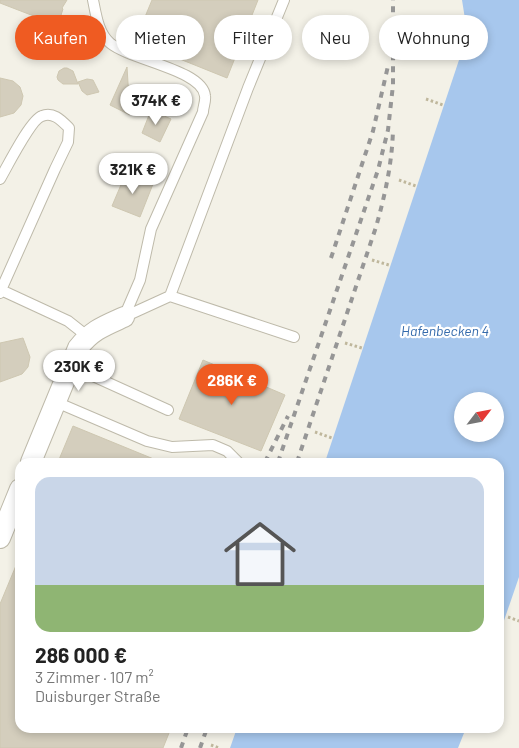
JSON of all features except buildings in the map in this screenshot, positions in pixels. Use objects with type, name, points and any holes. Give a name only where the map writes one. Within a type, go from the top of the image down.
[{"type":"street","points":[[33,458],[78,348],[87,336],[98,328],[124,317]]},
{"type":"street","points":[[0,538],[15,502]]},
{"type":"lane","points":[[92,0],[97,22],[108,42],[124,52],[184,74],[199,84],[205,96],[203,112],[151,229],[140,280],[124,317]]},
{"type":"lane","points":[[170,296],[248,88],[284,0]]},
{"type":"lane","points":[[0,179],[32,124],[41,116],[51,115],[62,120],[69,128],[68,142],[1,291],[68,321],[87,336]]},
{"type":"lane","points":[[124,317],[170,296],[294,337]]},
{"type":"lane","points":[[71,366],[168,410]]},
{"type":"lane","points":[[56,402],[147,441],[172,447],[213,446],[227,451],[234,458]]},
{"type":"path","points":[[426,99],[443,104]]},
{"type":"path","points":[[399,180],[416,186]]},
{"type":"path","points":[[372,260],[389,266]]},
{"type":"path","points":[[345,343],[362,348]]},
{"type":"path","points":[[315,432],[332,438]]},
{"type":"path","points":[[508,617],[519,621]]},
{"type":"path","points":[[211,745],[219,748]]},
{"type":"water","name":"Hafenbecken 4","points":[[462,0],[519,0],[519,577],[504,620],[504,458],[326,458],[459,60],[488,60],[488,15],[464,15]]},
{"type":"water","points":[[235,733],[464,733],[458,748],[230,748]]},
{"type":"railway","points":[[279,458],[378,170],[388,130],[393,85],[393,0]]},
{"type":"railway","points":[[331,258],[373,131],[388,66]]},
{"type":"railway","points":[[298,458],[376,227],[388,179],[393,130]]},
{"type":"railway","points":[[267,458],[288,416]]},
{"type":"railway","points":[[181,748],[186,733]]},
{"type":"railway","points":[[200,748],[205,733]]}]
